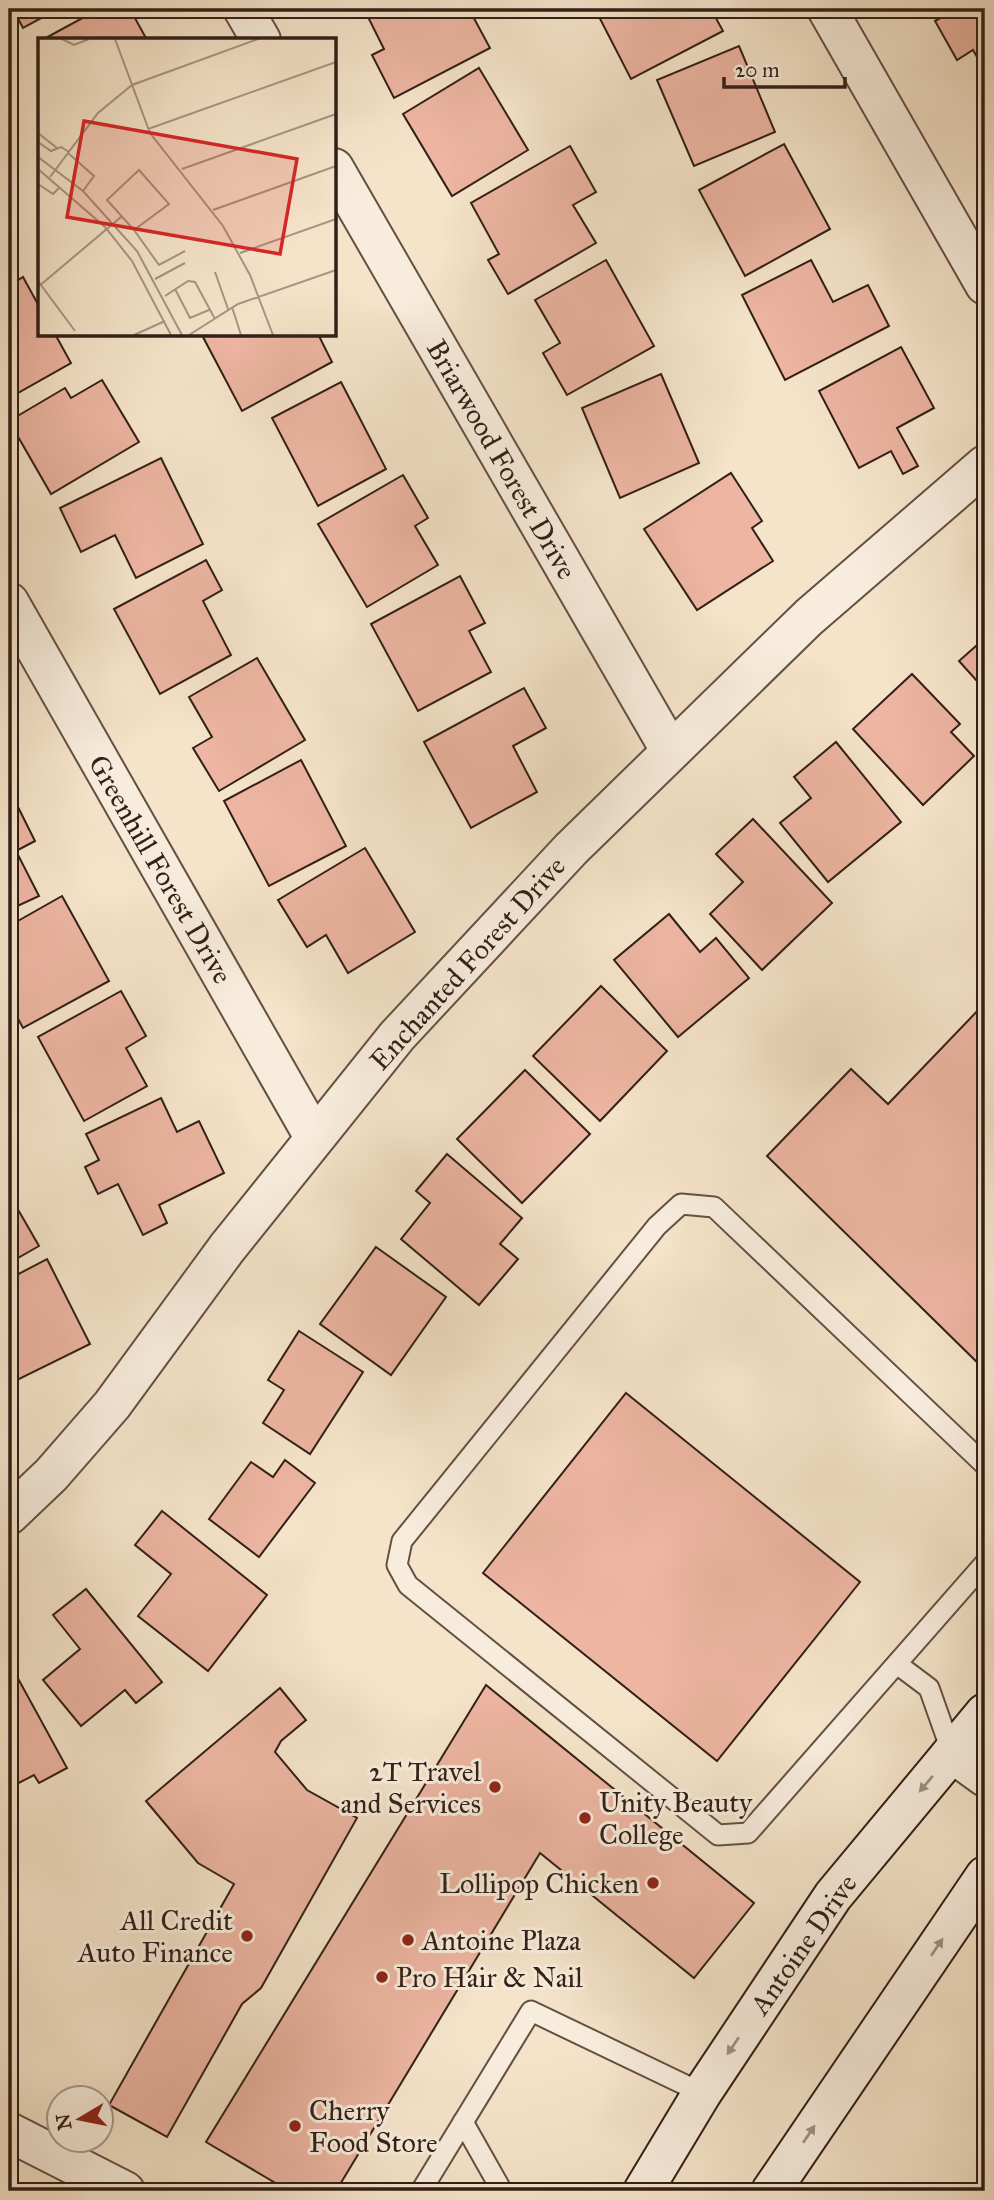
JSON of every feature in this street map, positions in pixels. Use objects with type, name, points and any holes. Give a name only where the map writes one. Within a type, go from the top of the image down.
[{"type":"street","points":[[243,9],[260,38]]},
{"type":"street","points":[[827,9],[985,285]]},
{"type":"street","name":"Briarwood Forest Drive","points":[[336,171],[670,750]]},
{"type":"street","name":"Enchanted Forest Drive","points":[[9,1515],[51,1475],[112,1405],[314,1137],[397,1036],[571,849],[670,750],[810,617],[985,465]]},
{"type":"street","name":"Greenhill Forest Drive","points":[[9,602],[314,1137]]},
{"type":"street","name":"Antoine Drive","points":[[643,2191],[702,2093],[833,1896],[985,1713]]},
{"type":"street","points":[[952,1754],[985,1777]]},
{"type":"street","points":[[771,2191],[985,1876]]},
{"type":"street","points":[[9,2132],[125,2191]]},
{"type":"lane","points":[[985,1465],[714,1207],[681,1204],[657,1226],[402,1541],[397,1565],[408,1585],[718,1835],[748,1833],[985,1563]]},
{"type":"lane","points":[[897,1664],[929,1688],[952,1754]]},
{"type":"lane","points":[[421,2191],[531,2011],[702,2093]]},
{"type":"lane","points":[[463,2122],[502,2191]]},
{"type":"building","points":[[13,9],[58,9],[23,28]]},
{"type":"building","points":[[99,9],[130,9],[146,38],[46,38]]},
{"type":"building","points":[[364,9],[469,9],[490,48],[394,98],[372,55],[384,49]]},
{"type":"building","points":[[595,9],[711,9],[723,31],[631,79]]},
{"type":"building","points":[[957,9],[985,9],[985,71],[973,50],[957,60],[935,21]]},
{"type":"building","points":[[739,46],[775,132],[694,166],[657,80]]},
{"type":"building","points":[[479,68],[528,150],[452,196],[403,114]]},
{"type":"building","points":[[784,144],[830,229],[745,276],[699,190]]},
{"type":"building","points":[[570,146],[596,192],[573,205],[596,243],[508,294],[488,260],[499,254],[471,203]]},
{"type":"building","points":[[606,260],[654,346],[567,395],[543,353],[560,343],[535,300]]},
{"type":"building","points":[[811,260],[833,302],[868,285],[889,326],[785,380],[742,295]]},
{"type":"building","points":[[23,277],[38,304],[38,336],[56,336],[71,363],[9,398],[9,286]]},
{"type":"building","points":[[319,336],[332,362],[242,411],[203,337]]},
{"type":"building","points":[[901,347],[934,408],[897,428],[918,466],[903,474],[891,451],[859,468],[819,391]]},
{"type":"building","points":[[661,374],[699,463],[620,498],[582,408]]},
{"type":"building","points":[[102,380],[139,442],[51,494],[9,421],[65,388],[71,398]]},
{"type":"building","points":[[341,382],[386,469],[318,506],[272,418]]},
{"type":"building","points":[[161,458],[203,544],[136,578],[115,535],[81,552],[60,508]]},
{"type":"building","points":[[731,473],[762,521],[752,528],[773,561],[697,610],[644,529]]},
{"type":"building","points":[[403,475],[428,518],[415,526],[438,565],[367,607],[318,524]]},
{"type":"building","points":[[206,560],[222,590],[203,601],[231,655],[160,694],[114,609]]},
{"type":"building","points":[[460,576],[485,623],[469,631],[491,672],[418,711],[371,624]]},
{"type":"building","points":[[985,638],[985,690],[959,661]]},
{"type":"building","points":[[257,658],[305,740],[219,791],[193,748],[212,737],[189,697]]},
{"type":"building","points":[[912,674],[960,724],[951,732],[974,756],[923,805],[853,729]]},
{"type":"building","points":[[524,688],[546,728],[513,746],[537,792],[471,828],[424,742]]},
{"type":"building","points":[[836,742],[901,822],[828,882],[780,823],[811,798],[794,777]]},
{"type":"building","points":[[301,760],[346,846],[269,886],[224,801]]},
{"type":"building","points":[[14,799],[35,841],[16,851],[39,896],[9,910],[9,801]]},
{"type":"building","points":[[753,819],[832,903],[762,970],[710,914],[743,882],[716,854]]},
{"type":"building","points":[[365,848],[415,932],[348,973],[326,935],[307,947],[278,900]]},
{"type":"building","points":[[62,896],[109,981],[23,1028],[9,1002],[9,926]]},
{"type":"building","points":[[669,914],[700,952],[716,938],[749,978],[678,1037],[614,960]]},
{"type":"building","points":[[601,986],[667,1051],[600,1121],[533,1056]]},
{"type":"building","points":[[121,991],[146,1036],[126,1048],[147,1086],[84,1121],[38,1037]]},
{"type":"building","points":[[985,1003],[985,1370],[767,1156],[851,1069],[888,1104]]},
{"type":"building","points":[[525,1070],[590,1134],[522,1203],[457,1139]]},
{"type":"building","points":[[161,1098],[177,1132],[199,1121],[224,1173],[159,1205],[167,1223],[143,1235],[118,1184],[98,1194],[85,1167],[99,1160],[86,1134]]},
{"type":"building","points":[[447,1154],[522,1218],[500,1244],[518,1259],[479,1305],[401,1239],[430,1203],[416,1191]]},
{"type":"building","points":[[9,1194],[39,1246],[9,1263]]},
{"type":"building","points":[[376,1247],[446,1297],[391,1375],[320,1324]]},
{"type":"building","points":[[47,1259],[90,1344],[9,1384],[9,1279]]},
{"type":"building","points":[[299,1331],[363,1372],[310,1454],[263,1423],[284,1390],[268,1380]]},
{"type":"building","points":[[626,1393],[860,1582],[717,1761],[483,1573]]},
{"type":"building","points":[[285,1460],[315,1483],[259,1557],[209,1519],[251,1462],[273,1477]]},
{"type":"building","points":[[162,1511],[267,1595],[208,1671],[138,1616],[171,1574],[135,1545]]},
{"type":"building","points":[[86,1589],[162,1682],[136,1703],[125,1690],[81,1726],[43,1680],[80,1649],[53,1615]]},
{"type":"building","points":[[9,1662],[67,1768],[39,1783],[34,1775],[9,1788]]},
{"type":"building","name":"Antoine Plaza","points":[[486,1685],[754,1903],[694,1978],[540,1853],[336,2191],[289,2191],[206,2142]]},
{"type":"building","name":"All Credit Auto Finance","points":[[280,1688],[306,1720],[281,1741],[275,1752],[307,1790],[357,1818],[261,1988],[242,2004],[167,2137],[116,2109],[116,2093],[234,1884],[198,1863],[146,1801]]},
{"type":"place","name":"2T Travel and Services","points":[[495,1787]]},
{"type":"place","name":"Unity Beauty College","points":[[585,1818]]},
{"type":"place","name":"Lollipop Chicken","points":[[653,1883]]},
{"type":"place","name":"All Credit Auto Finance","points":[[247,1936]]},
{"type":"place","name":"Antoine Plaza","points":[[408,1940]]},
{"type":"place","name":"Pro Hair & Nail","points":[[382,1977]]},
{"type":"place","name":"Cherry Food Store","points":[[295,2126]]}]
